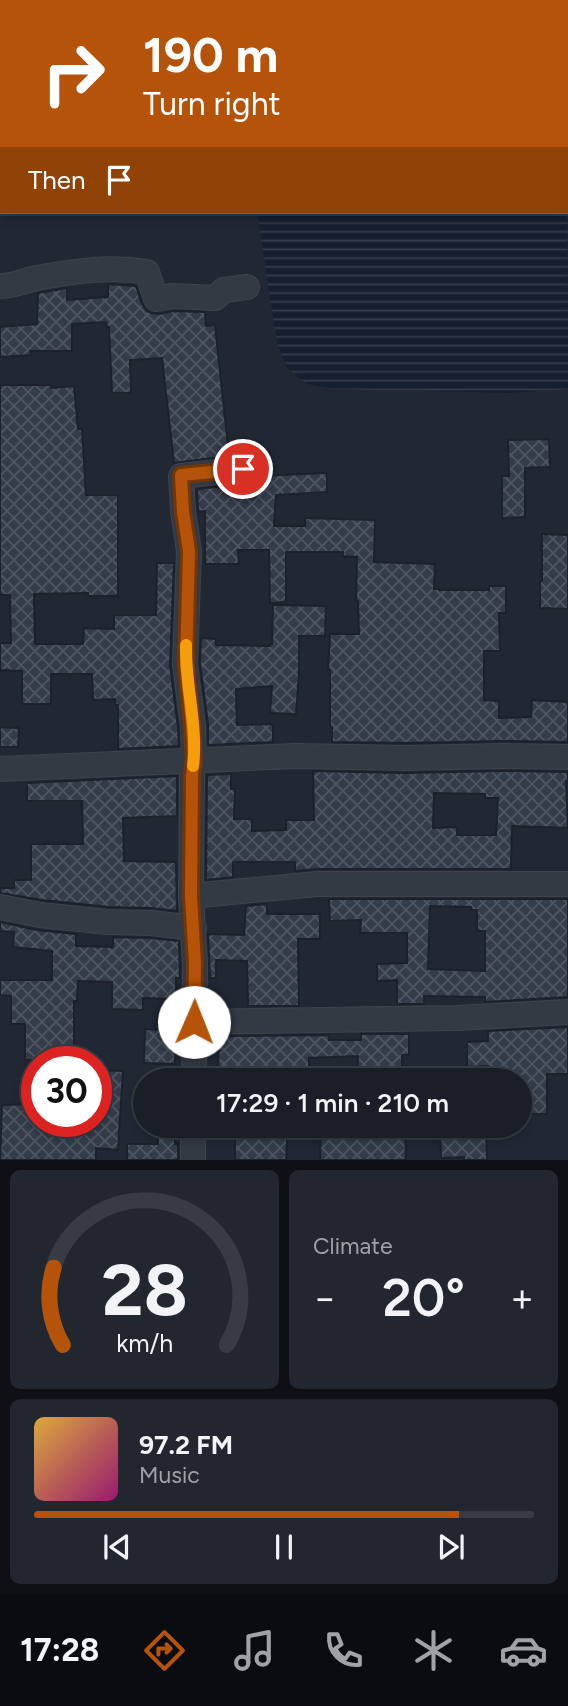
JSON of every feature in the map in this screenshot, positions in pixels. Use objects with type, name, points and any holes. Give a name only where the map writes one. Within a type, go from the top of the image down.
[{"type":"street","points":[[0,286],[90,270],[127,269],[147,272],[156,299],[172,296],[215,298],[224,290],[247,287]]},
{"type":"street","points":[[194,1068],[195,964],[191,896],[194,759],[186,665],[189,551],[181,475],[243,469]]},
{"type":"street","points":[[0,769],[295,756],[568,757]]},
{"type":"street","points":[[191,896],[317,884],[568,884]]},
{"type":"street","points":[[0,907],[40,915],[194,928]]},
{"type":"street","points":[[194,1022],[456,1018],[568,1012]]},
{"type":"street","points":[[193,1138],[193,1160]]},
{"type":"water","points":[[257,214],[567,214],[568,389],[509,393],[335,389],[307,384],[287,368],[277,343]]},
{"type":"building","points":[[108,284],[136,286],[142,304],[151,313],[205,312],[206,326],[215,325],[229,456],[174,463],[162,358],[130,360],[131,393],[112,393],[109,327],[106,322],[72,324],[72,351],[30,351],[31,355],[0,357],[0,327],[37,324],[38,293],[67,288],[67,300],[108,297]]},
{"type":"building","points":[[0,385],[51,385],[51,388],[74,386],[78,429],[82,429],[86,495],[118,495],[118,596],[88,596],[88,593],[34,594],[35,644],[83,644],[84,628],[114,629],[114,615],[156,615],[157,563],[174,563],[170,665],[179,746],[118,749],[118,705],[115,705],[115,699],[93,700],[92,674],[51,674],[51,704],[22,704],[22,671],[0,670],[0,643],[11,643],[10,595],[0,595]]},
{"type":"building","points":[[549,439],[550,467],[525,468],[525,517],[502,518],[502,476],[509,476],[508,440]]},
{"type":"building","points":[[327,473],[327,492],[276,495],[274,526],[305,526],[305,518],[375,520],[374,562],[435,564],[434,589],[439,590],[489,590],[489,586],[506,586],[506,613],[499,613],[500,651],[484,651],[484,700],[499,701],[499,718],[531,717],[532,700],[568,702],[568,742],[332,742],[328,670],[330,634],[359,634],[356,601],[357,557],[343,556],[343,552],[286,552],[286,602],[270,603],[269,550],[238,550],[239,564],[205,564],[205,511],[198,512],[197,489],[245,484],[256,476]]},
{"type":"building","points":[[542,534],[568,535],[568,609],[540,608]]},
{"type":"building","points":[[273,605],[326,606],[325,636],[299,636],[296,714],[270,713],[272,686],[236,689],[237,725],[273,724],[273,742],[208,745],[200,664],[201,638],[216,639],[216,645],[270,646]]},
{"type":"building","points":[[0,727],[19,728],[18,747],[0,747]]},
{"type":"building","points":[[313,771],[568,772],[568,828],[512,826],[511,869],[295,871],[295,862],[233,862],[233,877],[206,880],[207,775],[231,774],[231,789],[235,789],[234,819],[252,819],[252,831],[286,830],[286,820],[314,820]],"holes":[[[434,793],[485,794],[485,798],[498,798],[496,835],[457,835],[457,827],[433,828]]]},
{"type":"building","points":[[177,776],[177,816],[123,818],[124,861],[176,862],[177,911],[109,907],[0,893],[0,888],[14,888],[14,880],[31,880],[31,844],[83,844],[82,801],[27,801],[27,783]]},
{"type":"building","points":[[329,899],[568,899],[568,997],[485,1002],[485,997],[424,996],[424,1004],[397,1004],[397,980],[377,981],[377,964],[407,963],[407,933],[360,933],[361,920],[330,921]],"holes":[[[430,906],[471,907],[471,910],[477,910],[477,931],[485,931],[485,971],[428,969]]]},
{"type":"building","points":[[267,904],[267,914],[320,914],[320,939],[298,939],[299,1006],[248,1006],[247,961],[216,960],[216,978],[210,978],[208,934],[244,935],[246,906]]},
{"type":"building","points":[[0,922],[37,930],[76,934],[76,946],[113,947],[113,937],[179,941],[180,978],[176,978],[176,999],[143,998],[143,1010],[112,1009],[112,982],[78,981],[77,1001],[74,1001],[74,1046],[25,1046],[25,1024],[11,1024],[11,996],[0,995],[0,980],[52,980],[52,951],[13,947],[14,932],[0,931]]},
{"type":"building","points":[[568,1027],[568,1074],[547,1074],[547,1114],[532,1114],[532,1068],[467,1067],[467,1042],[488,1041],[488,1031]]},
{"type":"building","points":[[145,1029],[176,1030],[175,1064],[144,1063]]},
{"type":"building","points":[[361,1034],[409,1034],[409,1055],[402,1055],[402,1068],[358,1068],[358,1056],[309,1058],[309,1068],[218,1068],[219,1036],[329,1035],[329,1040],[361,1040]]},
{"type":"building","points":[[112,1071],[123,1071],[118,1150],[96,1148],[96,1160],[0,1160],[2,1105],[21,1104],[21,1137],[112,1137]]},
{"type":"building","points":[[158,1138],[175,1138],[175,1144],[178,1144],[178,1160],[127,1160],[127,1144],[158,1144]]},
{"type":"building","points":[[287,1138],[286,1160],[235,1160],[235,1139]]},
{"type":"building","points":[[321,1138],[405,1138],[406,1160],[320,1160]]},
{"type":"building","points":[[440,1138],[486,1138],[487,1160],[441,1158]]},
{"type":"slow traffic","points":[[186,645],[193,766]]},
{"type":"route","points":[[194,1022],[195,964],[191,896],[194,759],[186,665],[189,551],[181,475],[243,469]]}]
